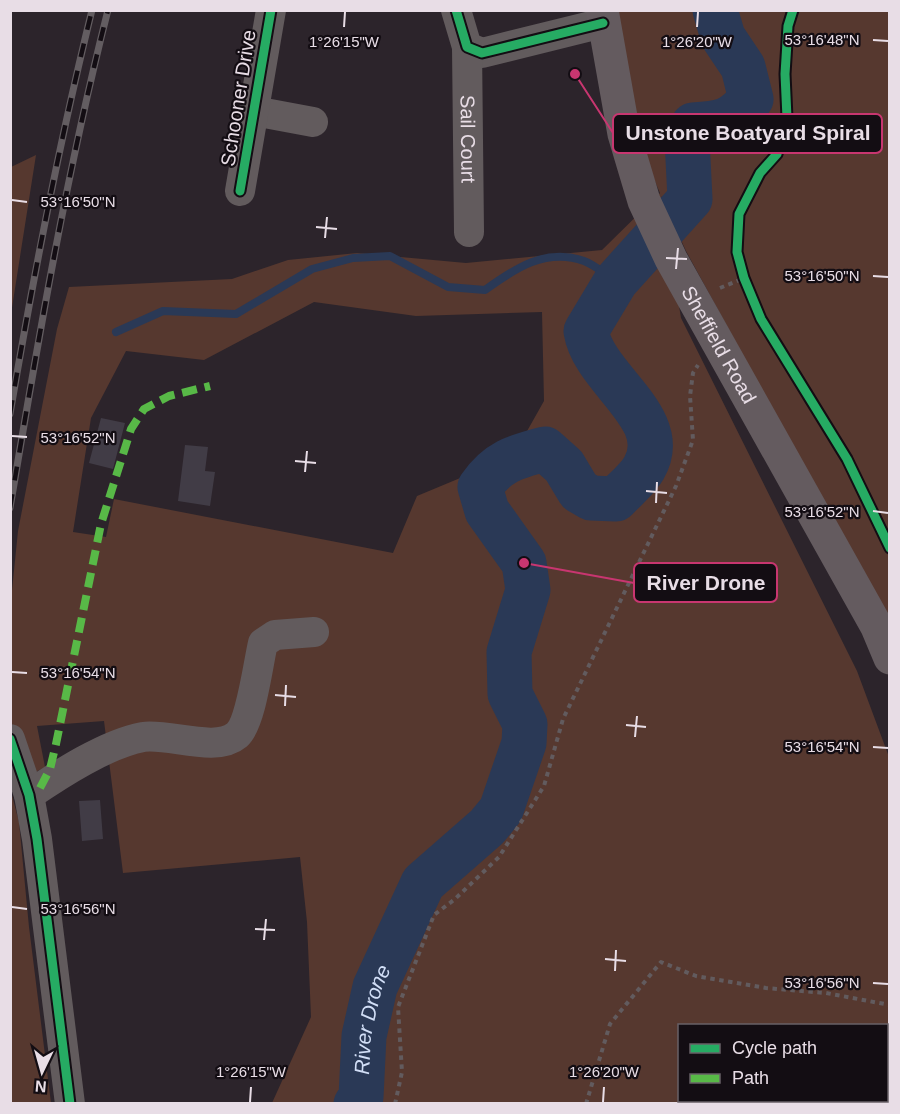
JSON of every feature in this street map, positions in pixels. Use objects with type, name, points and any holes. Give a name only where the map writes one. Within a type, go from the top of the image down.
[{"type":"main road","name":"Sheffield Road","points":[[603,17],[624,134],[644,201],[671,258],[877,627],[890,658]]},
{"type":"street","name":"Schooner Drive","points":[[240,191],[271,10]]},
{"type":"street","points":[[456,10],[467,47],[482,53],[497,51],[603,17]]},
{"type":"street","name":"Sail Court","points":[[467,47],[469,232]]},
{"type":"street","points":[[254,111],[313,122]]},
{"type":"street","points":[[29,795],[95,755],[144,737],[224,742],[238,734],[248,720],[263,643],[274,635],[314,632]]},
{"type":"street","points":[[10,739],[29,795],[37,840],[70,1104]]},
{"type":"path","points":[[395,1104],[402,1072],[398,1007],[434,915],[455,899],[499,856],[544,786],[563,719],[676,486],[693,440],[690,396],[693,373],[717,338]]},
{"type":"path","points":[[586,1104],[610,1024],[661,962],[696,976],[766,988],[826,993],[890,1005]]},
{"type":"shaded area","points":[[615,11],[889,11],[889,624],[686,251],[661,196],[681,318],[857,671],[889,757],[889,1057],[888,1024],[678,1024],[678,1102],[801,1103],[272,1103],[311,1017],[307,922],[300,857],[123,873],[104,721],[37,726],[45,767],[30,775],[11,721],[10,610],[18,531],[57,329],[69,287],[232,279],[288,260],[357,253],[466,263],[602,250],[660,193],[633,131]],"holes":[[[314,302],[416,316],[542,312],[544,401],[513,456],[417,496],[393,553],[114,499],[106,537],[73,532],[91,418],[126,351],[204,360]]]},
{"type":"shaded area","points":[[36,155],[11,314],[11,167]]},
{"type":"shaded area","points":[[10,788],[19,822],[29,927],[51,1103],[11,1103]]},
{"type":"building","points":[[101,418],[125,423],[113,469],[89,463]]},
{"type":"building","points":[[185,445],[208,447],[205,471],[215,472],[210,506],[178,501]]},
{"type":"building","points":[[100,800],[103,839],[82,841],[79,801]]},
{"type":"waterway","name":"River Drone","points":[[356,1104],[361,1097],[364,1036],[375,987],[423,883],[487,827],[501,810],[524,743],[525,724],[510,694],[509,652],[528,590],[524,563],[487,511],[480,487],[494,471],[508,461],[545,449],[564,466],[579,491],[591,498],[616,499],[644,468],[650,450],[648,432],[641,416],[603,366],[592,349],[586,331],[616,281],[690,199],[687,139],[693,125],[726,120],[751,99],[743,67],[723,37],[715,10]]},
{"type":"waterway","points":[[116,332],[163,311],[236,314],[312,269],[353,258],[390,256],[448,287],[485,290],[531,262],[557,257],[570,257],[584,261],[616,281]]},
{"type":"railway","points":[[10,414],[47,211],[92,10]]},
{"type":"railway","points":[[10,508],[66,196],[108,10]]},
{"type":"marked path","points":[[40,788],[50,769],[56,744],[101,524],[131,429],[144,409],[169,396],[210,386]]},
{"type":"cycle path","points":[[240,191],[271,10]]},
{"type":"cycle path","points":[[456,10],[467,47],[482,53],[603,23]]},
{"type":"cycle path","points":[[793,10],[788,26],[785,74],[787,118],[777,154],[760,173],[739,214],[737,252],[744,278],[761,319],[847,459],[890,548]]},
{"type":"cycle path","points":[[10,739],[29,795],[37,839],[70,1104]]},
{"type":"place","name":"Unstone Boatyard Spiral","points":[[575,74]]},
{"type":"place","name":"River Drone","points":[[524,563]]}]
